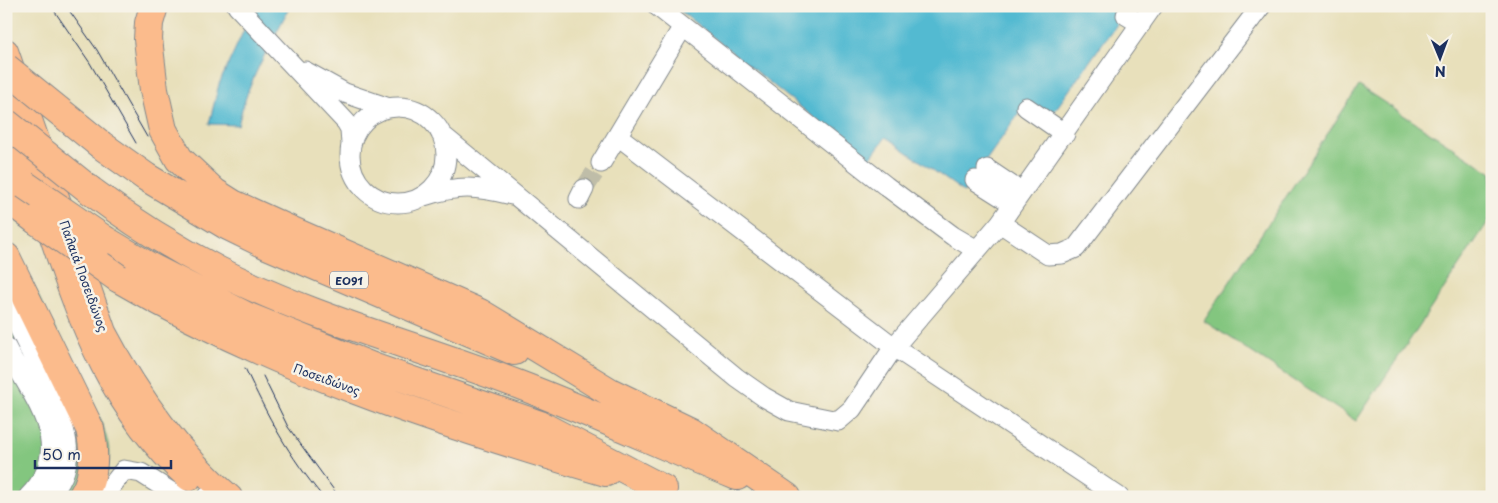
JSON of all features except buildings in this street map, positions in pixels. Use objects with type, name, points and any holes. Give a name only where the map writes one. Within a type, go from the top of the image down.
[{"type":"highway","points":[[154,6],[148,23],[148,39],[158,112],[163,130],[174,151],[201,182],[233,204],[480,313],[610,392],[692,431],[787,497]]},
{"type":"highway","name":"ΕΟ91","points":[[6,68],[101,145],[187,203],[252,238],[610,392]]},
{"type":"highway","points":[[6,122],[91,191],[129,219],[219,271],[266,292],[525,387],[787,497]]},
{"type":"highway","points":[[13,183],[150,267],[246,316],[375,368],[540,425],[671,493]]},
{"type":"highway","name":"Ποσειδώνος","points":[[13,183],[36,220],[118,278],[204,326],[303,371],[531,450],[671,493]]},
{"type":"highway","points":[[6,257],[90,429],[94,451],[90,480],[82,497]]},
{"type":"main road","name":"Παλαιά Ποσειδώνος","points":[[6,51],[104,332],[126,373],[168,432],[216,485],[230,497]]},
{"type":"main road","name":"Παλαιά Ποσειδώνος","points":[[6,101],[70,290],[94,351],[129,411],[152,441],[208,497]]},
{"type":"street","points":[[657,6],[682,28],[886,186],[953,236],[978,250]]},
{"type":"street","points":[[292,65],[346,92],[388,108],[404,108],[419,112],[432,121],[441,134],[737,378],[764,397],[789,411],[838,421],[852,409],[894,347],[1000,223],[1065,134],[1133,20],[1153,6]]},
{"type":"street","points":[[1000,223],[1048,255],[1062,254],[1076,248],[1261,6]]},
{"type":"street","points":[[243,10],[346,122],[350,128],[352,171],[359,183],[369,193],[381,200],[394,203],[408,202],[451,188],[472,187],[518,197]]},
{"type":"street","points":[[601,163],[682,28]]},
{"type":"street","points":[[1026,107],[1065,134]]},
{"type":"street","points":[[351,144],[356,131],[364,120],[388,108]]},
{"type":"street","points":[[421,197],[432,188],[441,176],[445,162],[445,148],[441,134]]},
{"type":"street","points":[[618,136],[894,347],[1119,497]]},
{"type":"street","points":[[981,174],[1017,198]]},
{"type":"street","points":[[6,303],[57,406],[63,424],[68,448],[65,470],[48,497]]},
{"type":"street","points":[[6,347],[48,426],[51,445],[50,465],[44,479],[28,497]]},
{"type":"street","points":[[104,497],[124,470],[134,470],[179,497]]},
{"type":"green space","points":[[1359,86],[1492,173],[1492,216],[1356,421],[1204,321]]},
{"type":"green space","points":[[6,238],[24,268],[102,423],[108,445],[109,461],[104,476],[93,497],[6,497]]},
{"type":"water","points":[[255,6],[290,6],[260,64],[242,108],[238,125],[209,124],[219,84]]},
{"type":"water","points":[[674,6],[1129,6],[1051,116],[1027,102],[964,192],[886,137],[868,161]]},
{"type":"tunnel","points":[[584,189],[601,163]]},
{"type":"tram line","points":[[51,6],[90,63],[136,143]]},
{"type":"tram line","points":[[66,6],[97,50],[147,137]]},
{"type":"tram line","points":[[245,368],[280,435],[299,466],[323,497]]},
{"type":"tram line","points":[[263,376],[288,427],[339,497]]}]
